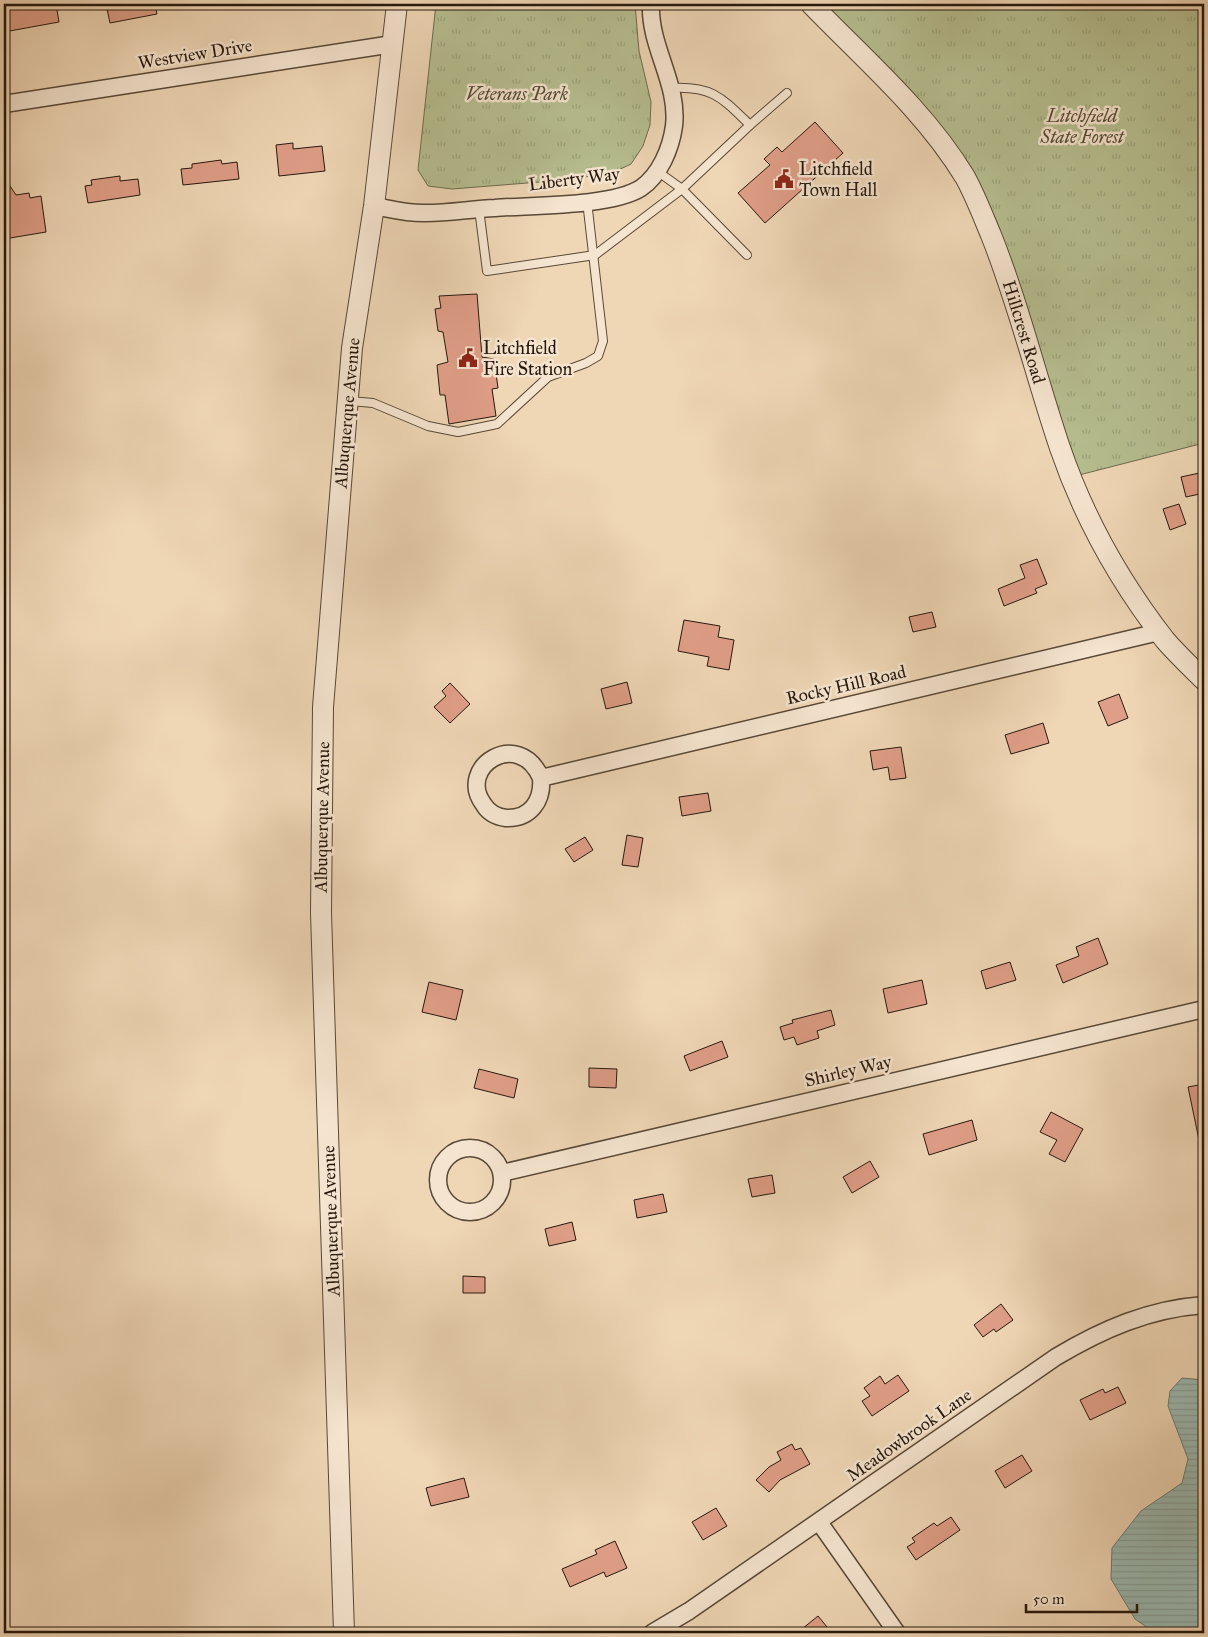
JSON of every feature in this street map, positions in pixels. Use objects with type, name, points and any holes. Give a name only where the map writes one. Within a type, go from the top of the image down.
[{"type":"street","name":"Albuquerque Avenue","points":[[344,1633],[321,913],[323,707],[352,348],[374,206],[397,4]]},
{"type":"street","name":"Liberty Way","points":[[374,206],[426,213],[587,201],[623,195],[639,189],[650,181],[658,171],[669,147],[674,127],[675,104],[672,88],[655,38],[651,4]]},
{"type":"street","name":"Hillcrest Road","points":[[812,4],[915,112],[939,140],[965,178],[982,214],[1013,292],[1060,449],[1084,508],[1120,576],[1159,632],[1204,680]]},
{"type":"street","name":"Westview Drive","points":[[4,104],[393,44]]},
{"type":"street","name":"Rocky Hill Road","points":[[541,778],[1159,632]]},
{"type":"street","points":[[509,753],[529,760],[541,778],[542,788],[533,808],[525,814],[514,818],[504,818],[485,808],[479,799],[476,788],[477,778],[482,768],[498,755],[509,753]]},
{"type":"street","name":"Shirley Way","points":[[502,1173],[1204,1009]]},
{"type":"street","name":"Meadowbrook Lane","points":[[652,1633],[689,1611],[1056,1357],[1086,1339],[1141,1316],[1168,1309],[1204,1305]]},
{"type":"street","points":[[819,1522],[897,1633]]},
{"type":"lane","points":[[672,88],[692,87],[713,93],[750,125]]},
{"type":"lane","points":[[479,209],[487,271],[594,255],[682,189],[787,93]]},
{"type":"lane","points":[[658,171],[682,189],[747,255]]},
{"type":"lane","points":[[348,400],[373,403],[428,426],[458,432],[497,424],[548,377],[586,363],[598,356],[603,341],[587,201]]},
{"type":"green space","name":"Veterans Park","points":[[436,4],[635,4],[639,51],[651,102],[650,125],[643,146],[631,164],[610,174],[540,182],[452,189],[428,186],[418,170]]},
{"type":"green space","name":"Litchfield State Forest","points":[[822,4],[1204,4],[1204,443],[1079,475],[1065,444],[1010,257],[988,210]]},
{"type":"water","points":[[1182,1378],[1204,1380],[1204,1633],[1155,1633],[1135,1619],[1111,1579],[1112,1548],[1141,1511],[1182,1483],[1188,1459],[1168,1406],[1170,1391]]},
{"type":"building","points":[[56,4],[59,22],[4,32],[4,6]]},
{"type":"building","points":[[106,4],[155,4],[157,14],[110,23]]},
{"type":"building","name":"Litchfield Town Hall","points":[[815,122],[843,153],[765,223],[738,193],[770,165],[764,159],[777,147],[782,152]]},
{"type":"building","points":[[293,143],[293,149],[322,146],[325,171],[279,176],[276,145]]},
{"type":"building","points":[[221,160],[222,164],[237,162],[239,179],[183,185],[181,169],[192,168],[192,164]]},
{"type":"building","points":[[120,176],[120,181],[138,179],[140,195],[88,203],[85,186],[92,185],[91,180]]},
{"type":"building","points":[[4,177],[16,195],[29,193],[30,198],[41,196],[46,232],[4,239]]},
{"type":"building","name":"Litchfield Fire Station","points":[[477,294],[482,357],[494,359],[498,388],[492,389],[496,416],[449,424],[445,395],[440,395],[437,365],[448,362],[443,332],[438,331],[435,309],[441,308],[439,296]]},
{"type":"building","points":[[1204,472],[1204,493],[1186,497],[1181,477]]},
{"type":"building","points":[[1179,504],[1186,524],[1170,530],[1163,509]]},
{"type":"building","points":[[1037,559],[1047,584],[1035,589],[1037,593],[1004,606],[998,589],[1025,578],[1020,565]]},
{"type":"building","points":[[932,612],[936,627],[913,632],[909,617]]},
{"type":"building","points":[[684,620],[720,626],[718,637],[734,640],[729,670],[707,666],[709,657],[678,651]]},
{"type":"building","points":[[627,682],[632,703],[606,709],[601,689]]},
{"type":"building","points":[[450,683],[470,704],[450,723],[434,707],[446,696],[442,691]]},
{"type":"building","points":[[1119,694],[1128,718],[1108,726],[1098,702]]},
{"type":"building","points":[[1043,723],[1049,743],[1011,754],[1005,735]]},
{"type":"building","points":[[901,747],[906,778],[890,780],[888,767],[873,770],[870,751]]},
{"type":"building","points":[[708,793],[711,811],[682,816],[679,797]]},
{"type":"building","points":[[627,835],[643,838],[638,867],[622,865]]},
{"type":"building","points":[[585,837],[593,850],[574,862],[565,849]]},
{"type":"building","points":[[1098,938],[1108,964],[1063,983],[1056,965],[1079,956],[1076,947]]},
{"type":"building","points":[[1010,962],[1016,980],[986,989],[981,971]]},
{"type":"building","points":[[922,980],[927,1004],[888,1013],[883,989]]},
{"type":"building","points":[[429,982],[463,990],[456,1020],[422,1012]]},
{"type":"building","points":[[831,1010],[835,1025],[817,1031],[819,1038],[797,1045],[794,1037],[784,1040],[780,1027],[793,1023],[792,1020]]},
{"type":"building","points":[[722,1041],[728,1057],[690,1071],[684,1056]]},
{"type":"building","points":[[589,1068],[617,1069],[616,1088],[589,1087]]},
{"type":"building","points":[[479,1069],[518,1079],[514,1098],[474,1088]]},
{"type":"building","points":[[1204,1084],[1204,1140],[1199,1140],[1188,1087]]},
{"type":"building","points":[[1051,1112],[1083,1129],[1065,1162],[1049,1154],[1057,1140],[1040,1132]]},
{"type":"building","points":[[972,1120],[977,1140],[929,1155],[923,1134]]},
{"type":"building","points":[[870,1161],[879,1177],[852,1193],[843,1177]]},
{"type":"building","points":[[772,1175],[775,1193],[752,1197],[748,1179]]},
{"type":"building","points":[[663,1194],[667,1212],[637,1218],[634,1200]]},
{"type":"building","points":[[572,1222],[576,1240],[549,1246],[545,1229]]},
{"type":"building","points":[[463,1276],[485,1277],[485,1293],[463,1293]]},
{"type":"building","points":[[1001,1304],[1013,1320],[996,1332],[994,1329],[983,1337],[974,1325]]},
{"type":"building","points":[[898,1375],[909,1391],[872,1416],[862,1401],[870,1396],[864,1388],[880,1376],[885,1384]]},
{"type":"building","points":[[1118,1387],[1126,1403],[1090,1420],[1080,1400],[1103,1389],[1105,1393]]},
{"type":"building","points":[[792,1444],[795,1450],[801,1448],[810,1464],[780,1480],[769,1492],[756,1480],[769,1467],[781,1460],[777,1452]]},
{"type":"building","points":[[1022,1455],[1032,1471],[1005,1488],[995,1471]]},
{"type":"building","points":[[464,1478],[469,1497],[431,1506],[426,1488]]},
{"type":"building","points":[[716,1508],[727,1526],[703,1540],[692,1522]]},
{"type":"building","points":[[951,1517],[960,1530],[916,1560],[907,1547],[915,1542],[912,1538],[934,1523],[937,1526]]},
{"type":"building","points":[[615,1541],[627,1568],[606,1577],[604,1572],[570,1587],[562,1569],[597,1554],[595,1550]]},
{"type":"building","points":[[818,1616],[832,1633],[797,1633]]},
{"type":"place","name":"Litchfield Town Hall","points":[[784,179]]},
{"type":"place","name":"Litchfield Fire Station","points":[[468,358]]}]
